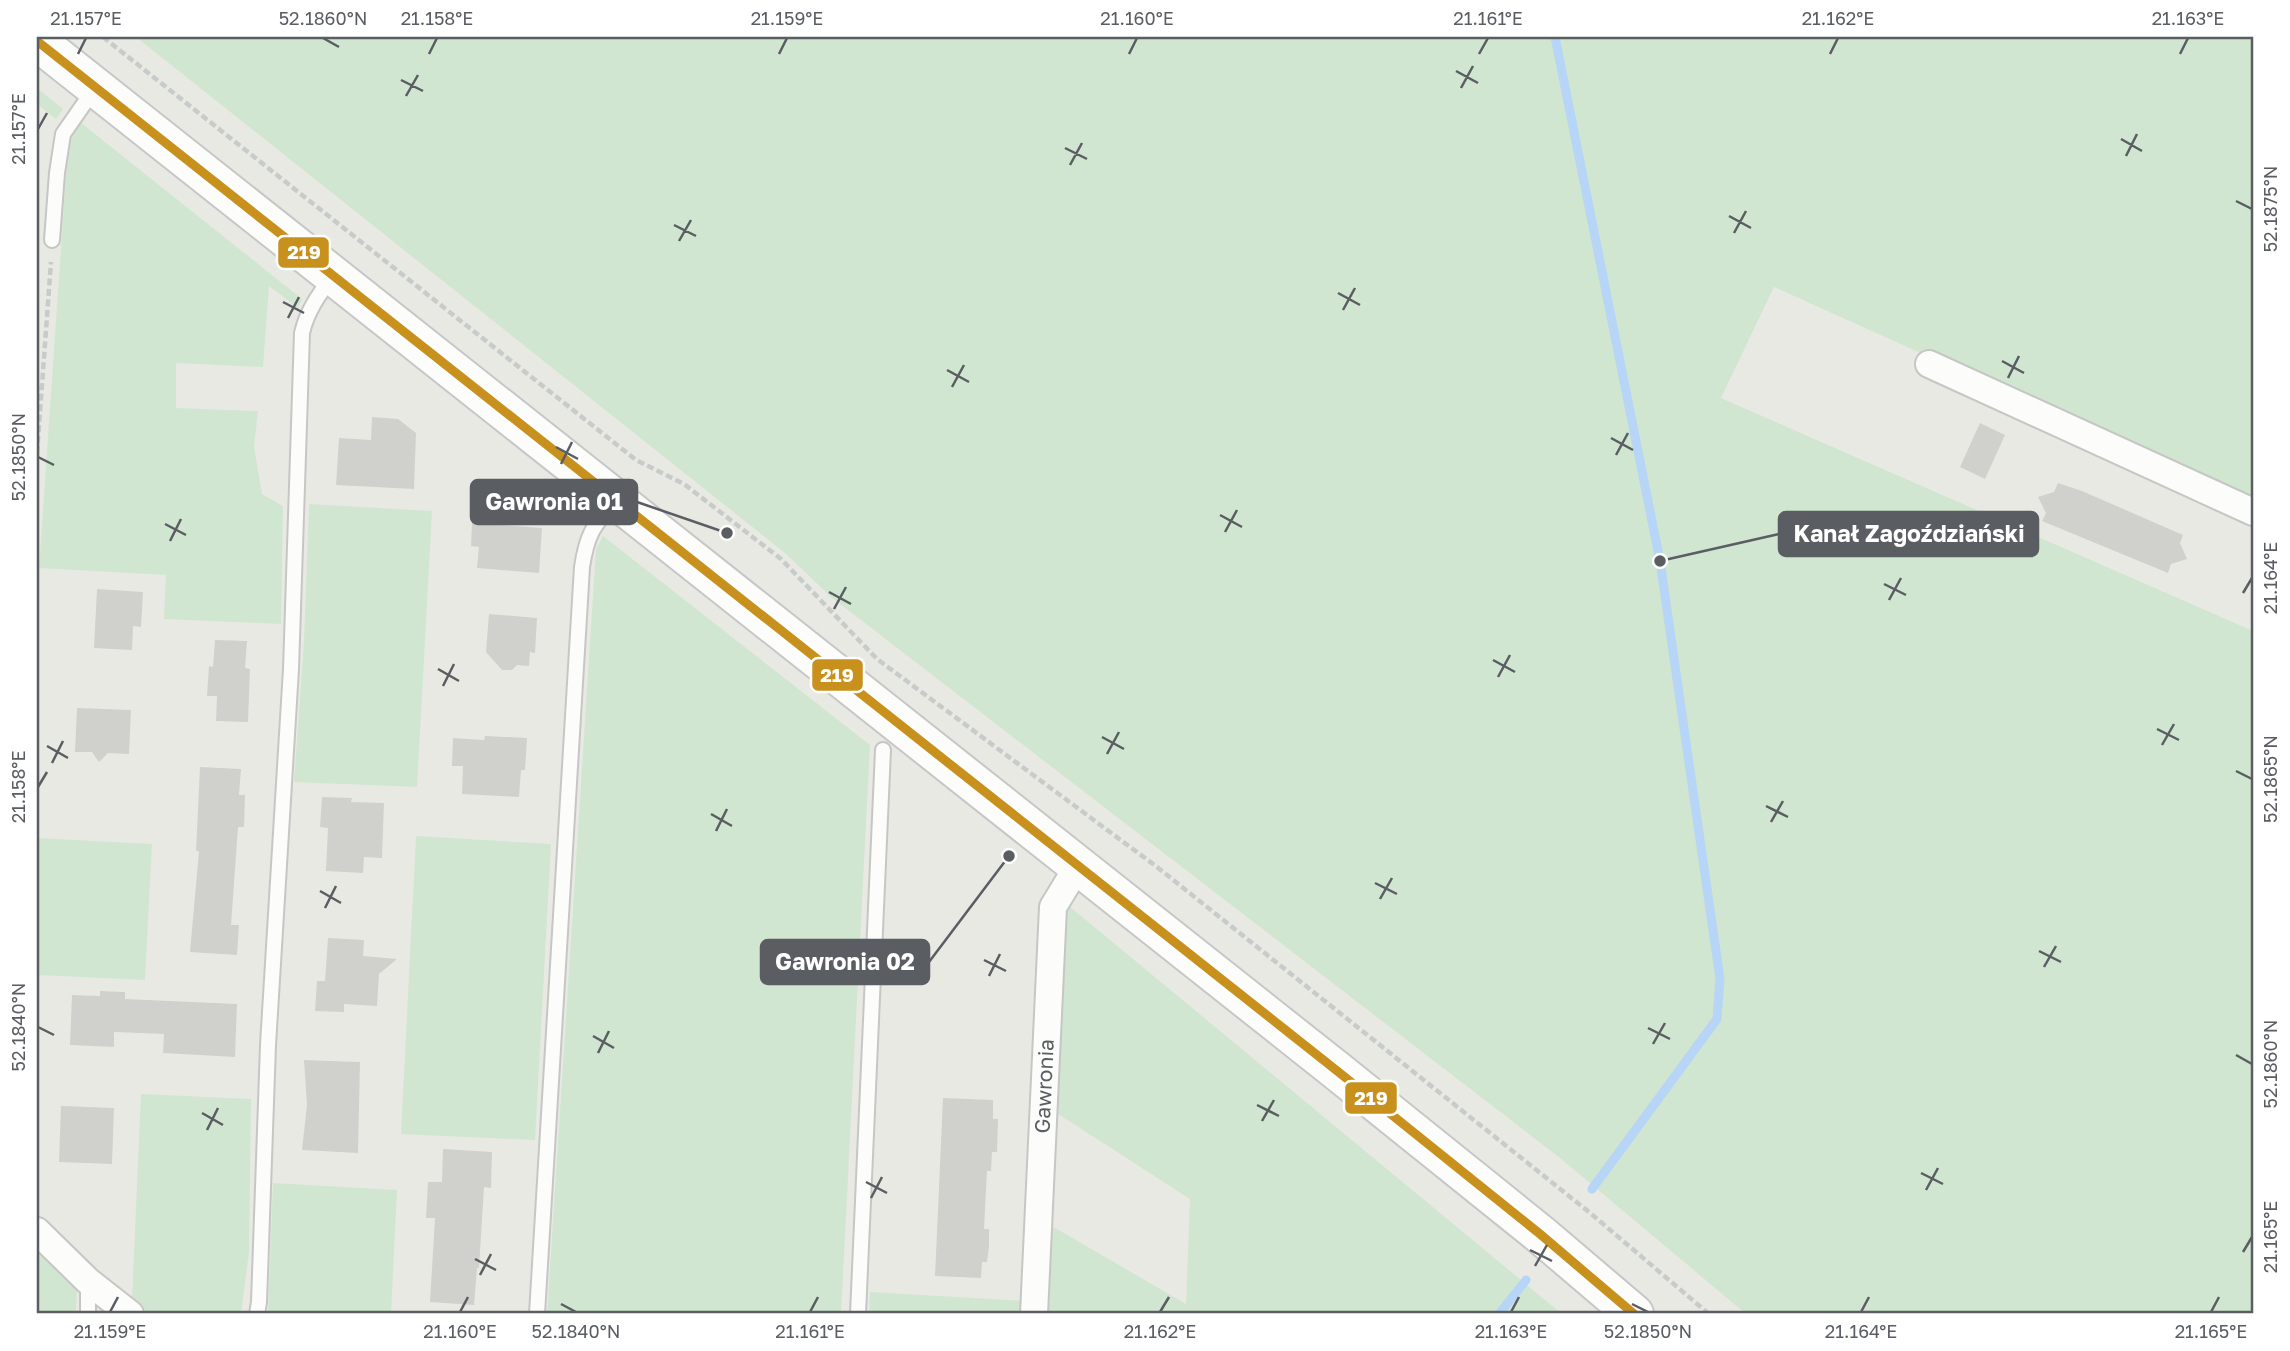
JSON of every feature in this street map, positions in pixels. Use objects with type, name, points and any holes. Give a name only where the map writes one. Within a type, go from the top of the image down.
[{"type":"street","points":[[37,41],[1518,1215],[1634,1314]]},
{"type":"street","points":[[1929,364],[2253,512]]},
{"type":"street","name":"Gawronia","points":[[1034,1314],[1053,907],[1078,866]]},
{"type":"street","points":[[37,1231],[88,1281],[130,1314]]},
{"type":"lane","points":[[52,240],[63,134],[95,87]]},
{"type":"lane","points":[[257,1314],[268,1045],[291,669],[302,333],[315,301],[333,276]]},
{"type":"lane","points":[[537,1314],[582,567],[586,541],[596,523],[615,500]]},
{"type":"lane","points":[[858,1314],[883,750]]},
{"type":"lane","points":[[88,1281],[88,1314]]},
{"type":"path","points":[[103,37],[636,460],[684,484],[781,559],[877,659],[1157,867],[1589,1212],[1709,1314]]},
{"type":"path","points":[[37,453],[52,240]]},
{"type":"green space","points":[[136,37],[2253,37],[2253,503],[1774,287],[1721,398],[2253,631],[2253,1314],[1746,1314],[1560,1158],[831,597],[785,553]]},
{"type":"green space","points":[[37,88],[63,109],[56,119],[37,104]]},
{"type":"green space","points":[[80,122],[302,299],[298,308],[269,286],[263,367],[176,363],[176,408],[258,411],[254,447],[262,494],[283,506],[281,624],[164,619],[166,575],[39,568],[68,146],[70,135]]},
{"type":"green space","points":[[309,504],[432,511],[417,787],[294,782],[304,641]]},
{"type":"green space","points":[[603,536],[870,745],[841,1314],[547,1314],[596,549]]},
{"type":"green space","points":[[416,836],[551,844],[535,1140],[401,1134]]},
{"type":"green space","points":[[37,838],[152,844],[145,980],[37,975]]},
{"type":"green space","points":[[1063,901],[1562,1314],[1041,1314],[1045,1222],[1186,1304],[1190,1199],[1055,1112]]},
{"type":"green space","points":[[141,1094],[251,1099],[249,1252],[241,1314],[149,1314],[132,1299]]},
{"type":"green space","points":[[273,1183],[397,1190],[391,1314],[268,1314]]},
{"type":"green space","points":[[37,1247],[77,1285],[76,1314],[37,1314]]},
{"type":"green space","points":[[870,1292],[1025,1301],[1025,1314],[869,1314]]},
{"type":"building","points":[[372,417],[398,419],[416,433],[414,489],[336,485],[339,438],[371,440]]},
{"type":"building","points":[[1980,423],[2005,435],[1985,479],[1960,467]]},
{"type":"building","points":[[2058,483],[2183,535],[2180,543],[2187,559],[2171,564],[2168,573],[2042,521],[2046,513],[2038,497],[2054,492]]},
{"type":"building","points":[[472,523],[542,528],[539,573],[477,568],[479,547],[471,546]]},
{"type":"building","points":[[97,589],[143,592],[141,627],[133,626],[132,650],[94,648]]},
{"type":"building","points":[[489,614],[537,618],[535,653],[530,652],[529,666],[517,665],[512,670],[502,670],[486,652]]},
{"type":"building","points":[[215,640],[247,641],[245,668],[250,669],[248,722],[216,721],[217,696],[207,696],[209,666],[213,667]]},
{"type":"building","points":[[77,708],[131,710],[129,754],[108,753],[99,762],[92,752],[75,752]]},
{"type":"building","points":[[485,736],[527,738],[525,770],[521,770],[519,797],[462,794],[463,766],[452,766],[453,738],[484,740]]},
{"type":"building","points":[[200,767],[241,769],[239,795],[245,795],[244,827],[238,827],[231,925],[239,925],[237,955],[190,952],[199,851],[196,851]]},
{"type":"building","points":[[322,797],[352,798],[351,802],[384,803],[382,858],[364,857],[363,873],[326,871],[328,828],[320,827]]},
{"type":"building","points":[[328,938],[364,940],[363,956],[397,959],[379,974],[377,1006],[344,1004],[344,1012],[315,1011],[317,981],[325,981]]},
{"type":"building","points":[[100,991],[125,992],[125,999],[237,1004],[235,1057],[163,1053],[164,1034],[114,1032],[114,1047],[70,1045],[72,995],[100,996]]},
{"type":"building","points":[[304,1060],[360,1062],[358,1153],[302,1150],[307,1105]]},
{"type":"building","points":[[943,1098],[993,1100],[993,1119],[998,1119],[997,1152],[992,1152],[991,1171],[987,1171],[984,1229],[989,1229],[989,1246],[987,1262],[982,1262],[981,1278],[935,1276]]},
{"type":"building","points":[[61,1106],[114,1108],[112,1164],[59,1162]]},
{"type":"building","points":[[443,1149],[492,1152],[491,1188],[484,1187],[474,1305],[430,1302],[435,1218],[426,1218],[428,1182],[442,1182]]},
{"type":"waterway","points":[[1555,37],[1660,561],[1720,979],[1717,1019],[1592,1189]]},
{"type":"waterway","points":[[1499,1314],[1526,1280]]},
{"type":"transit line","name":"219","points":[[37,41],[1336,1070],[1540,1234],[1634,1314]]},
{"type":"place","name":"Gawronia 01","points":[[727,533]]},
{"type":"place","name":"Kanał Zagoździański","points":[[1660,561]]},
{"type":"place","name":"Gawronia 02","points":[[1009,856]]}]
